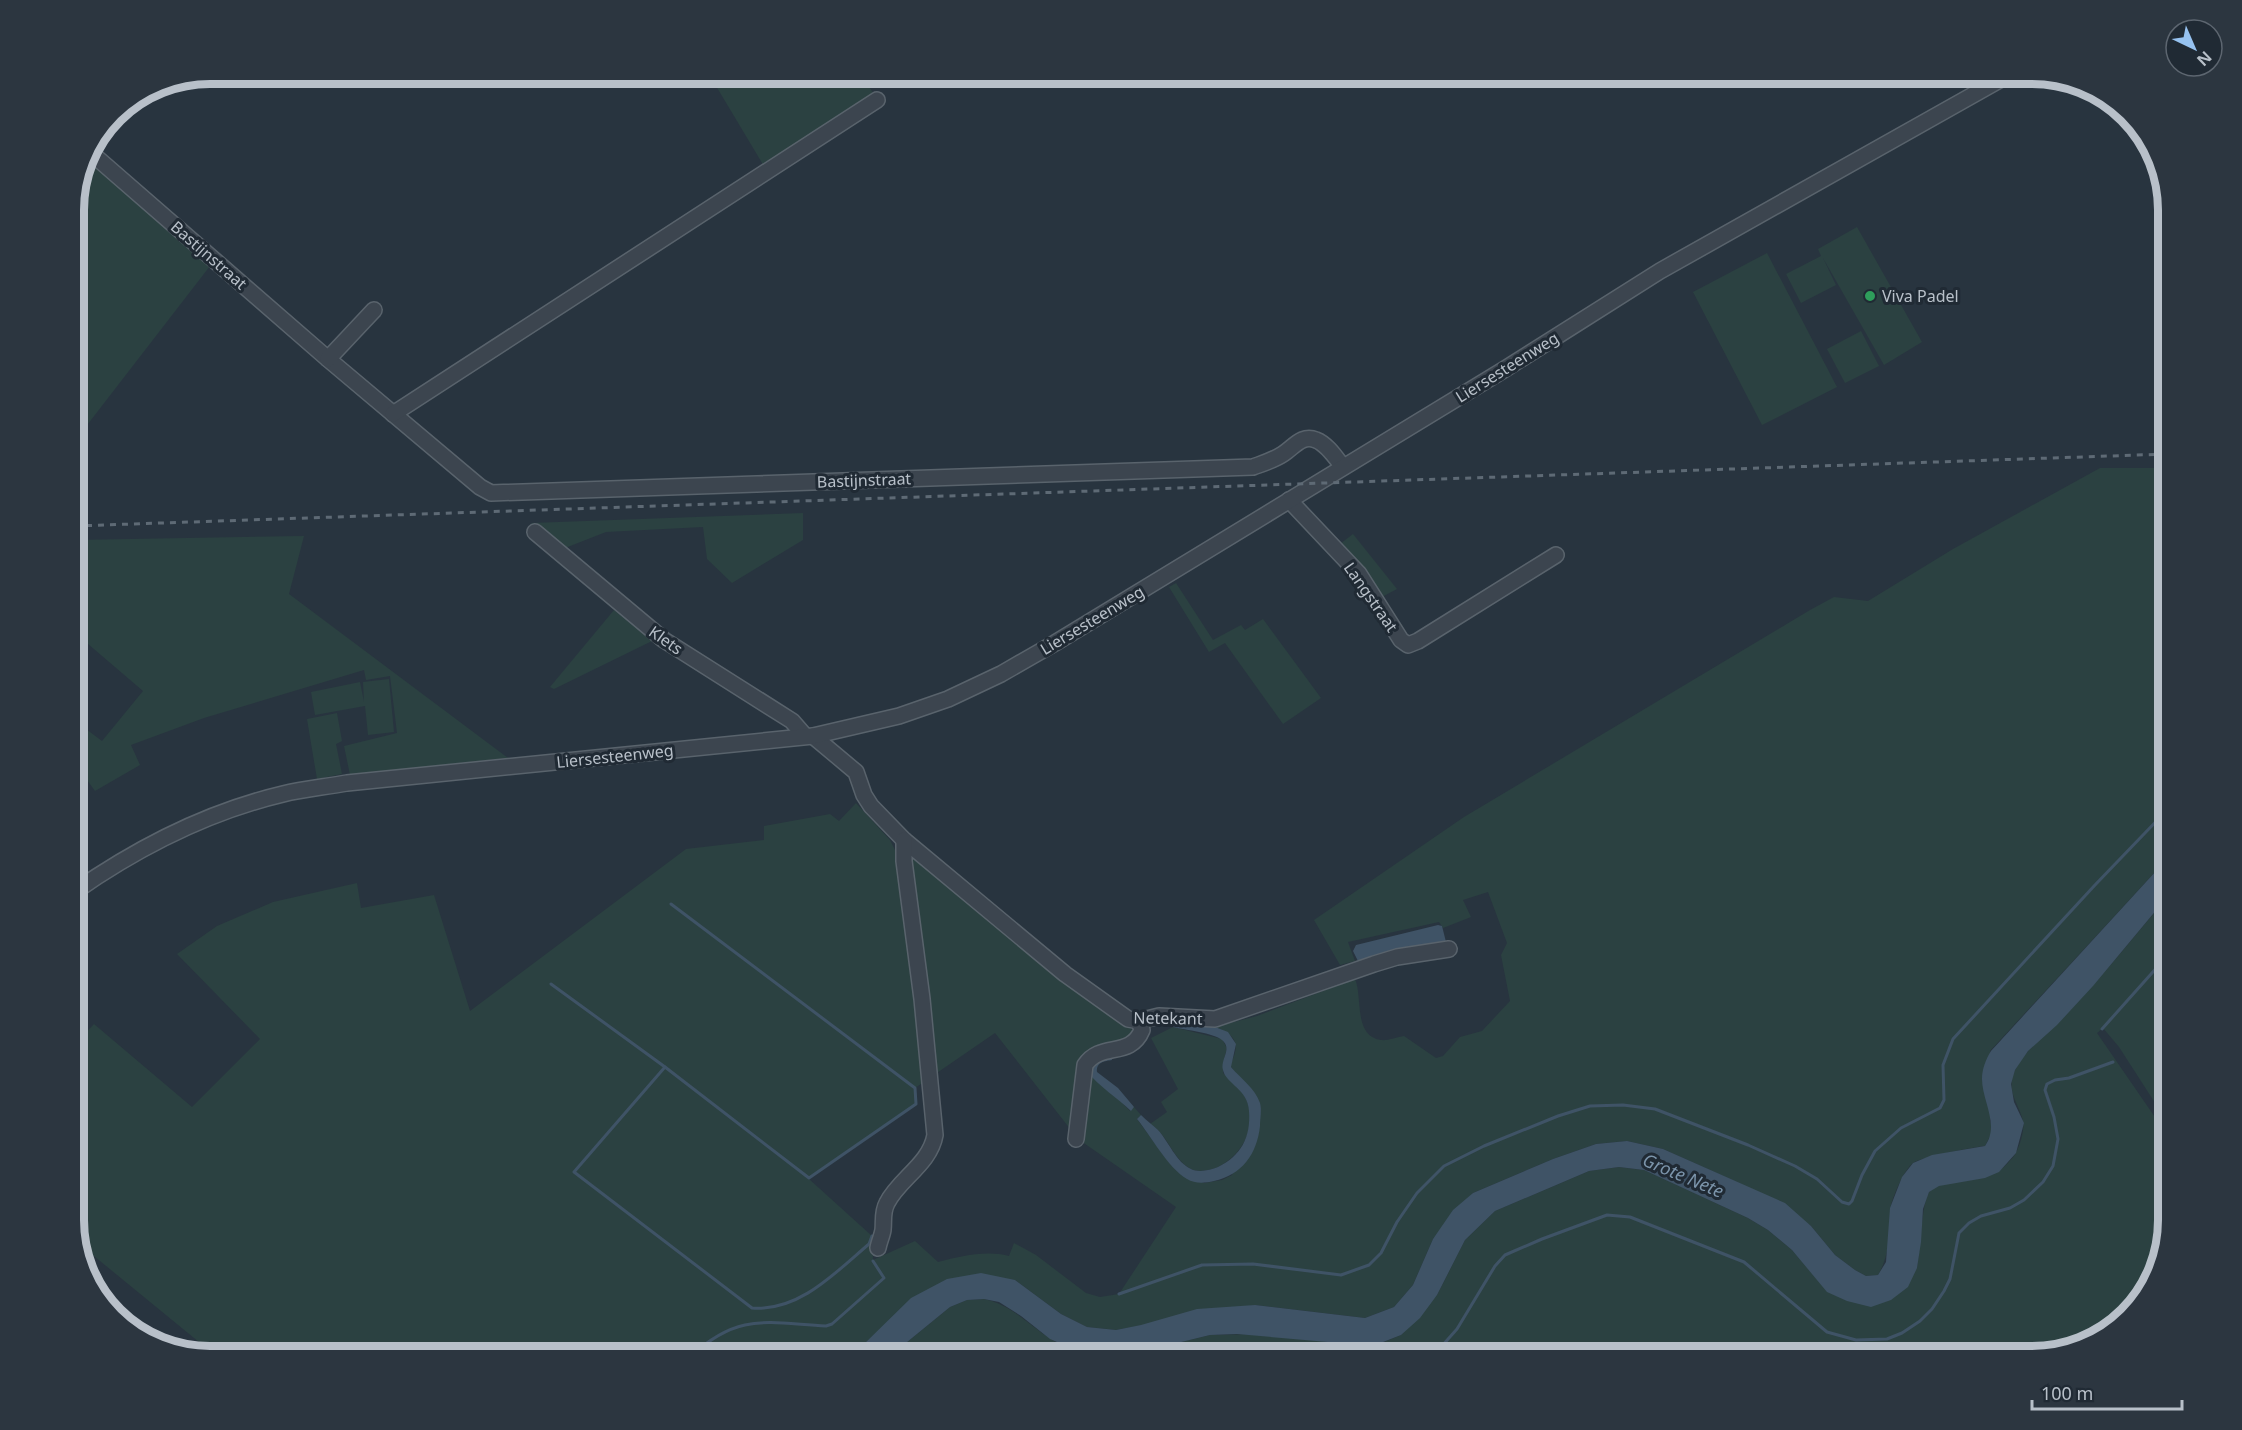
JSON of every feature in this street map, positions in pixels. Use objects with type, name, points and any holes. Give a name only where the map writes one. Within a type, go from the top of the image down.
[{"type":"street","name":"Liersesteenweg","points":[[84,885],[160,840],[232,809],[283,794],[346,783],[809,736],[899,716],[975,687],[1038,654],[1660,271],[1994,84]]},
{"type":"street","points":[[393,414],[878,100]]},
{"type":"street","name":"Bastijnstraat","points":[[96,158],[480,488],[491,493],[1253,467],[1285,453],[1296,443],[1305,439],[1317,440],[1343,467]]},
{"type":"street","points":[[328,359],[374,310]]},
{"type":"street","name":"Langstraat","points":[[1289,500],[1359,573],[1401,640],[1408,645],[1556,555]]},
{"type":"street","name":"Klets","points":[[535,532],[664,640],[792,721],[809,736]]},
{"type":"street","name":"Netekant","points":[[809,736],[856,772],[864,795],[871,806],[904,840],[1065,974],[1128,1019],[1139,1021],[1159,1016],[1215,1019],[1397,957],[1449,950]]},
{"type":"street","points":[[878,1248],[883,1232],[887,1202],[922,1161],[934,1143],[935,1122],[904,861],[904,840]]},
{"type":"street","points":[[1076,1139],[1085,1065],[1091,1056],[1105,1050],[1121,1049],[1138,1038],[1142,1030],[1139,1021]]},
{"type":"green space","points":[[719,84],[867,84],[874,94],[765,168],[716,86]]},
{"type":"green space","points":[[93,165],[210,266],[84,429],[84,202]]},
{"type":"green space","name":"Viva Padel","points":[[1857,227],[1922,342],[1884,365],[1823,258],[1836,285],[1801,303],[1786,274],[1821,256],[1818,249]]},
{"type":"green space","points":[[1767,253],[1837,387],[1762,425],[1693,292]]},
{"type":"green space","name":"Viva Padel","points":[[1861,331],[1879,366],[1845,383],[1827,349]]},
{"type":"green space","points":[[2100,468],[2158,468],[2158,869],[1990,1051],[1992,1132],[1985,1146],[1926,1158],[1909,1166],[1892,1201],[1887,1252],[1878,1275],[1866,1276],[1855,1270],[1835,1255],[1811,1226],[1739,1183],[1663,1149],[1627,1141],[1596,1144],[1553,1159],[1473,1193],[1433,1239],[1413,1285],[1394,1307],[1365,1318],[1255,1305],[1116,1330],[1087,1327],[1061,1314],[1015,1280],[881,1329],[862,1346],[210,1346],[203,1346],[88,1251],[84,1228],[84,1034],[94,1024],[192,1107],[260,1039],[177,954],[217,926],[273,902],[357,883],[361,908],[434,895],[470,1011],[686,849],[764,840],[764,826],[830,814],[839,821],[856,803],[890,840],[895,850],[919,858],[1064,978],[1135,1032],[1089,1069],[1130,1111],[1134,1107],[1141,1115],[1137,1119],[1171,1165],[1204,1183],[1222,1180],[1232,1175],[1261,1112],[1230,1065],[1236,1046],[1232,1037],[1215,1027],[1257,1016],[1355,979],[1363,1024],[1372,1037],[1381,1040],[1404,1036],[1436,1058],[1443,1056],[1460,1037],[1482,1031],[1510,1001],[1501,955],[1507,943],[1488,892],[1463,900],[1471,917],[1443,928],[1439,922],[1348,942],[1355,961],[1340,965],[1314,920],[1464,817],[1810,610],[1834,597],[1868,601],[1953,549]],"holes":[[[995,1033],[1078,1139],[1176,1207],[1119,1294],[1100,1297],[1086,1293],[1036,1255],[1014,1243],[1009,1256],[982,1254],[938,1262],[915,1241],[873,1260],[872,1236],[809,1179],[916,1104],[915,1088]]]},
{"type":"green space","points":[[803,513],[803,540],[732,583],[707,559],[703,527],[606,532],[560,550],[531,523]]},
{"type":"green space","points":[[1353,534],[1397,589],[1380,598],[1340,544]]},
{"type":"green space","points":[[304,536],[289,594],[508,758],[350,775],[344,746],[397,733],[390,676],[366,680],[364,670],[204,718],[131,745],[140,765],[95,791],[84,776],[84,728],[102,741],[143,691],[84,641],[84,540]]},
{"type":"green space","points":[[1176,583],[1213,640],[1241,625],[1245,630],[1263,619],[1321,698],[1283,724],[1225,643],[1209,652],[1169,587]]},
{"type":"green space","points":[[614,610],[652,641],[554,689],[550,687]]},
{"type":"green space","points":[[389,679],[394,732],[368,735],[365,706],[315,715],[311,692],[360,682],[364,702],[363,682]]},
{"type":"green space","points":[[337,713],[342,741],[336,744],[342,774],[317,779],[307,719]]},
{"type":"green space","points":[[2158,908],[2158,1107],[2119,1047],[2103,1028],[2097,1033],[2158,1121],[2157,1236],[2154,1252],[2137,1290],[2115,1315],[2088,1333],[2064,1342],[2032,1346],[1165,1346],[1210,1335],[1257,1334],[1362,1345],[1379,1344],[1401,1335],[1437,1295],[1465,1240],[1495,1211],[1589,1171],[1619,1167],[1644,1170],[1748,1218],[1768,1230],[1792,1250],[1828,1292],[1917,1268],[1923,1216],[1929,1192],[1944,1184],[1988,1176],[1998,1171],[2014,1156],[2023,1132],[2021,1115],[2011,1084],[2015,1070],[2027,1052],[2074,1006]]},
{"type":"green space","points":[[1173,1027],[1222,1039],[1227,1048],[1223,1073],[1240,1089],[1250,1111],[1249,1131],[1240,1148],[1227,1162],[1204,1171],[1197,1171],[1185,1165],[1156,1128],[1150,1124],[1167,1112],[1161,1102],[1178,1089],[1151,1038]]},
{"type":"green space","points":[[984,1299],[1003,1306],[1064,1346],[902,1346],[950,1307],[967,1300]]},
{"type":"water","name":"Grote Nete","points":[[2158,869],[2158,908],[2093,986],[2057,1025],[2028,1051],[2015,1070],[2011,1084],[2014,1102],[2024,1123],[2016,1153],[1999,1172],[1985,1178],[1939,1186],[1929,1192],[1923,1209],[1917,1268],[1908,1287],[1891,1300],[1871,1307],[1847,1301],[1827,1292],[1792,1250],[1768,1230],[1748,1218],[1644,1170],[1619,1167],[1589,1171],[1495,1211],[1465,1240],[1437,1295],[1420,1318],[1401,1335],[1378,1344],[1362,1345],[1237,1334],[1210,1335],[1165,1346],[1066,1346],[1050,1339],[999,1302],[984,1299],[967,1300],[950,1307],[902,1346],[862,1346],[911,1298],[947,1279],[981,1273],[1015,1280],[1061,1314],[1087,1327],[1116,1330],[1197,1309],[1255,1305],[1365,1318],[1394,1307],[1413,1285],[1433,1239],[1453,1210],[1473,1193],[1553,1159],[1596,1144],[1627,1141],[1663,1149],[1785,1203],[1811,1226],[1835,1255],[1866,1276],[1878,1275],[1886,1262],[1890,1208],[1902,1177],[1913,1163],[1932,1155],[1985,1146],[1991,1130],[1991,1121],[1982,1075],[1991,1051]]},
{"type":"water","points":[[1438,925],[1442,926],[1446,942],[1358,961],[1353,951],[1356,945]]},
{"type":"water","points":[[1172,1024],[1215,1027],[1228,1032],[1236,1044],[1231,1067],[1251,1088],[1260,1103],[1260,1126],[1252,1154],[1233,1174],[1224,1178],[1204,1183],[1187,1179],[1167,1160],[1137,1119],[1141,1115],[1158,1130],[1181,1162],[1197,1171],[1212,1169],[1226,1163],[1243,1145],[1246,1137],[1249,1120],[1248,1103],[1223,1070],[1225,1043],[1213,1035],[1173,1027]]},
{"type":"water","points":[[1111,1054],[1112,1060],[1099,1064],[1097,1072],[1118,1088],[1134,1107],[1131,1111],[1088,1072],[1093,1062]]},
{"type":"waterway","points":[[1119,1294],[1202,1265],[1253,1264],[1341,1275],[1369,1265],[1381,1253],[1397,1222],[1417,1193],[1444,1166],[1484,1146],[1558,1116],[1590,1106],[1623,1105],[1655,1109],[1795,1166],[1817,1179],[1842,1202],[1849,1204],[1875,1151],[1901,1128],[1940,1108],[1944,1100],[1943,1065],[1953,1039],[2158,819]]},
{"type":"waterway","points":[[551,984],[665,1067],[809,1178],[916,1104],[915,1088],[671,904]]},
{"type":"waterway","points":[[2102,1029],[2158,966]]},
{"type":"waterway","points":[[1442,1346],[1457,1329],[1495,1266],[1505,1255],[1607,1215],[1630,1217],[1744,1262],[1827,1332],[1856,1340],[1887,1339],[1902,1333],[1920,1321],[1932,1309],[1944,1291],[1950,1279],[1959,1233],[1981,1216],[2010,1208],[2024,1200],[2043,1182],[2053,1166],[2058,1139],[2045,1090],[2047,1084],[2113,1062]]},
{"type":"waterway","points":[[665,1067],[574,1172],[752,1308],[769,1308],[801,1297],[830,1278],[869,1244],[872,1236]]},
{"type":"waterway","points":[[703,1346],[724,1332],[754,1323],[826,1326],[832,1324],[884,1278],[873,1261]]},
{"type":"railway","points":[[84,526],[2158,454]]},
{"type":"place","name":"Viva Padel","points":[[1870,296]]}]
